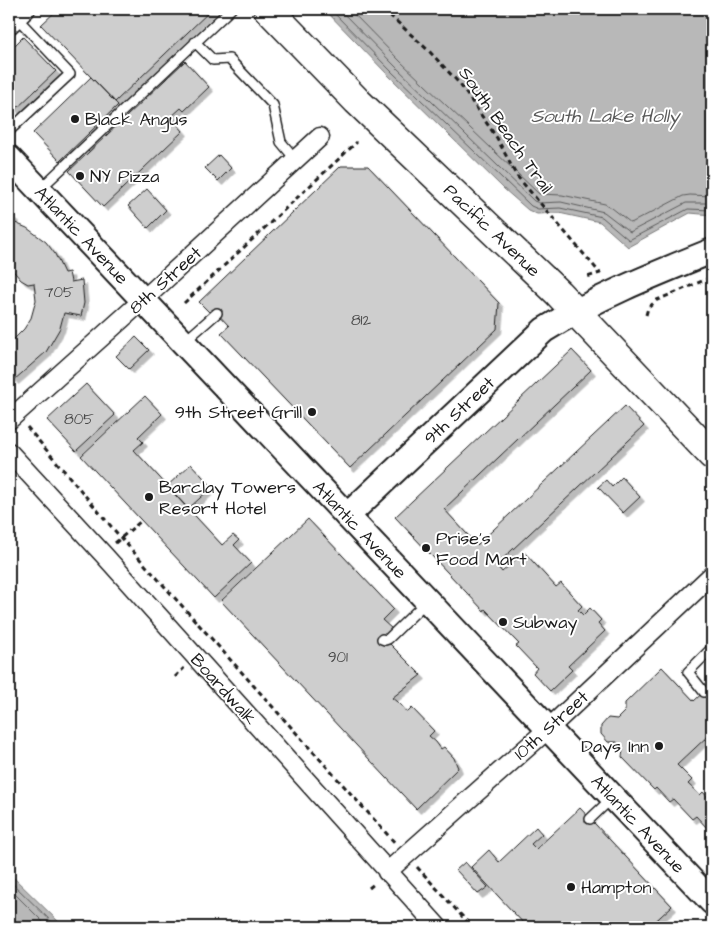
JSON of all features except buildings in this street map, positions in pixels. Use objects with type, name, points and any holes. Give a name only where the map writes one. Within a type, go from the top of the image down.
[{"type":"highway","name":"Pacific Avenue","points":[[268,9],[357,102],[576,311],[712,455]]},
{"type":"main road","name":"Atlantic Avenue","points":[[9,158],[712,902]]},
{"type":"main road","name":"9th Street","points":[[347,516],[544,330],[612,293],[712,251]]},
{"type":"street","name":"8th Street","points":[[12,417],[143,300],[320,137]]},
{"type":"street","name":"Boardwalk","points":[[9,452],[438,927]]},
{"type":"street","name":"10th Street","points":[[387,872],[548,729],[712,576]]},
{"type":"lane","points":[[39,190],[230,9]]},
{"type":"lane","points":[[9,131],[70,74],[17,17]]},
{"type":"lane","points":[[195,42],[213,60],[229,59],[273,105],[281,142],[296,160]]},
{"type":"lane","points":[[184,342],[218,314]]},
{"type":"lane","points":[[382,639],[388,638],[427,601]]},
{"type":"lane","points":[[704,692],[688,672],[712,648]]},
{"type":"lane","points":[[590,818],[613,798]]},
{"type":"path","name":"South Beach Trail","points":[[383,9],[428,50],[459,83],[497,138],[516,175],[600,273],[587,277]]},
{"type":"path","points":[[184,303],[357,142]]},
{"type":"path","points":[[646,316],[648,308],[657,300],[712,277]]},
{"type":"path","points":[[12,417],[472,927]]},
{"type":"path","points":[[103,554],[142,521]]},
{"type":"path","points":[[174,677],[187,666]]},
{"type":"water","name":"South Lake Holly","points":[[324,9],[712,9],[712,215],[690,213],[628,247],[600,222],[559,213],[537,214],[528,210],[504,189],[388,75]]},
{"type":"water","points":[[9,873],[64,927],[9,927]]},
{"type":"place","name":"Black Angus","points":[[75,119]]},
{"type":"place","name":"NY Pizza","points":[[80,176]]},
{"type":"place","name":"9th Street Grill","points":[[312,412]]},
{"type":"place","name":"Barclay Towers Resort Hotel","points":[[149,497]]},
{"type":"place","name":"Prise's Food Mart","points":[[426,548]]},
{"type":"place","name":"Subway","points":[[503,622]]},
{"type":"place","name":"Days Inn","points":[[659,746]]},
{"type":"place","name":"Hampton","points":[[571,887]]}]
